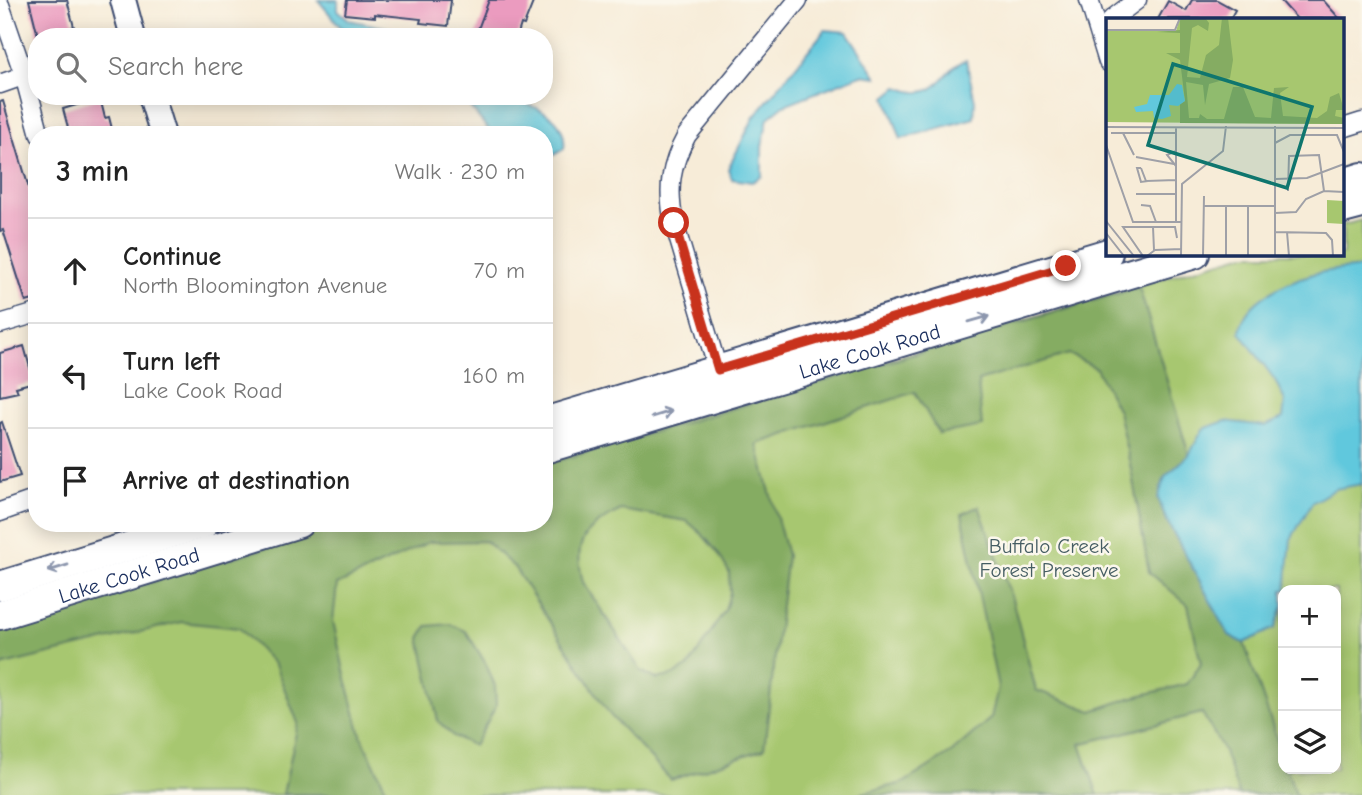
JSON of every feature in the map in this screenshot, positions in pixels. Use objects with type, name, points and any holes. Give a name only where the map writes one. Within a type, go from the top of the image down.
[{"type":"main road","points":[[1344,183],[1362,177]]},
{"type":"main road","points":[[1344,209],[1362,204]]},
{"type":"main road","name":"Lake Cook Road","points":[[553,446],[722,382],[1106,254]]},
{"type":"main road","name":"Lake Cook Road","points":[[553,420],[722,382],[1178,256]]},
{"type":"main road","name":"Lake Cook Road","points":[[0,586],[176,532]]},
{"type":"main road","name":"Lake Cook Road","points":[[0,615],[265,532]]},
{"type":"street","points":[[123,0],[131,28]]},
{"type":"street","points":[[722,382],[674,223],[669,199],[672,170],[687,135],[798,0]]},
{"type":"street","points":[[1089,0],[1106,23]]},
{"type":"street","points":[[1113,18],[1137,0]]},
{"type":"street","points":[[0,5],[28,66]]},
{"type":"street","points":[[0,84],[28,74]]},
{"type":"street","points":[[36,105],[39,126]]},
{"type":"street","points":[[154,105],[160,126]]},
{"type":"street","points":[[1344,128],[1362,122]]},
{"type":"street","points":[[0,324],[28,316]]},
{"type":"street","points":[[0,512],[28,502]]},
{"type":"green space","name":"Buffalo Creek Forest Preserve","points":[[1362,220],[1362,795],[0,795],[0,624],[304,532],[553,532],[553,458],[1238,256],[1344,256],[1344,225]]},
{"type":"green space","points":[[1139,287],[1189,455],[1165,477],[1158,498],[1166,519],[1229,635],[1244,643],[1278,742],[1278,774],[1289,774],[1296,795],[1239,795],[1223,749],[1202,713],[1080,744],[1098,795],[854,795],[903,783],[952,752],[991,718],[998,687],[962,514],[979,506],[1012,599],[1036,690],[1092,711],[1130,698],[1187,684],[1201,664],[1188,605],[1149,572],[1118,411],[1096,368],[1069,354],[978,381],[982,426],[939,434],[915,392],[757,444],[787,555],[764,749],[671,780],[610,715],[514,567],[485,541],[429,542],[337,585],[333,621],[345,675],[362,738],[389,795],[283,794],[298,723],[275,665],[239,628],[181,622],[0,666],[0,628],[317,532],[553,532],[553,462]],"holes":[[[621,510],[687,521],[718,553],[729,572],[730,593],[725,610],[689,666],[671,676],[656,679],[641,671],[583,582],[579,556],[584,537],[598,523]]]},
{"type":"green space","points":[[450,624],[466,631],[486,664],[495,686],[496,706],[474,746],[453,736],[438,721],[420,638],[427,626]]},
{"type":"water","points":[[318,0],[338,0],[338,10],[349,20],[389,28],[341,28]]},
{"type":"water","points":[[825,30],[847,32],[877,77],[861,75],[784,105],[768,118],[762,146],[762,176],[752,182],[732,179],[728,169],[754,117]]},
{"type":"water","points":[[966,60],[975,101],[974,118],[901,139],[886,97],[898,87],[914,92],[927,91]]},
{"type":"water","points":[[468,105],[529,105],[555,120],[563,133],[564,149],[553,155],[553,126],[486,126]]},
{"type":"water","points":[[1362,267],[1362,484],[1335,489],[1312,503],[1291,539],[1286,585],[1278,585],[1278,620],[1275,628],[1244,643],[1229,635],[1166,519],[1158,498],[1165,477],[1189,455],[1203,429],[1225,421],[1265,426],[1283,418],[1285,401],[1275,380],[1240,332],[1249,311],[1267,294],[1290,282],[1319,273]]},
{"type":"building","points":[[29,0],[67,0],[74,27],[36,28]]},
{"type":"building","points":[[347,0],[451,0],[448,26],[420,23],[421,19],[345,14]]},
{"type":"building","points":[[489,0],[534,0],[524,25],[521,24],[520,28],[478,28]]},
{"type":"building","points":[[1192,0],[1217,0],[1235,10],[1231,18],[1159,18],[1168,1],[1186,11]]},
{"type":"building","points":[[1280,0],[1323,0],[1339,18],[1296,18]]},
{"type":"building","points":[[3,101],[28,185],[26,302],[3,230],[0,231],[0,102]]},
{"type":"building","points":[[76,105],[102,105],[105,118],[109,117],[111,126],[68,126],[63,109]]},
{"type":"building","points":[[24,346],[28,360],[28,384],[16,387],[18,392],[0,396],[0,353]]},
{"type":"building","points":[[2,422],[20,476],[0,482],[0,423]]},
{"type":"route","points":[[674,223],[718,370],[1066,266]]}]
